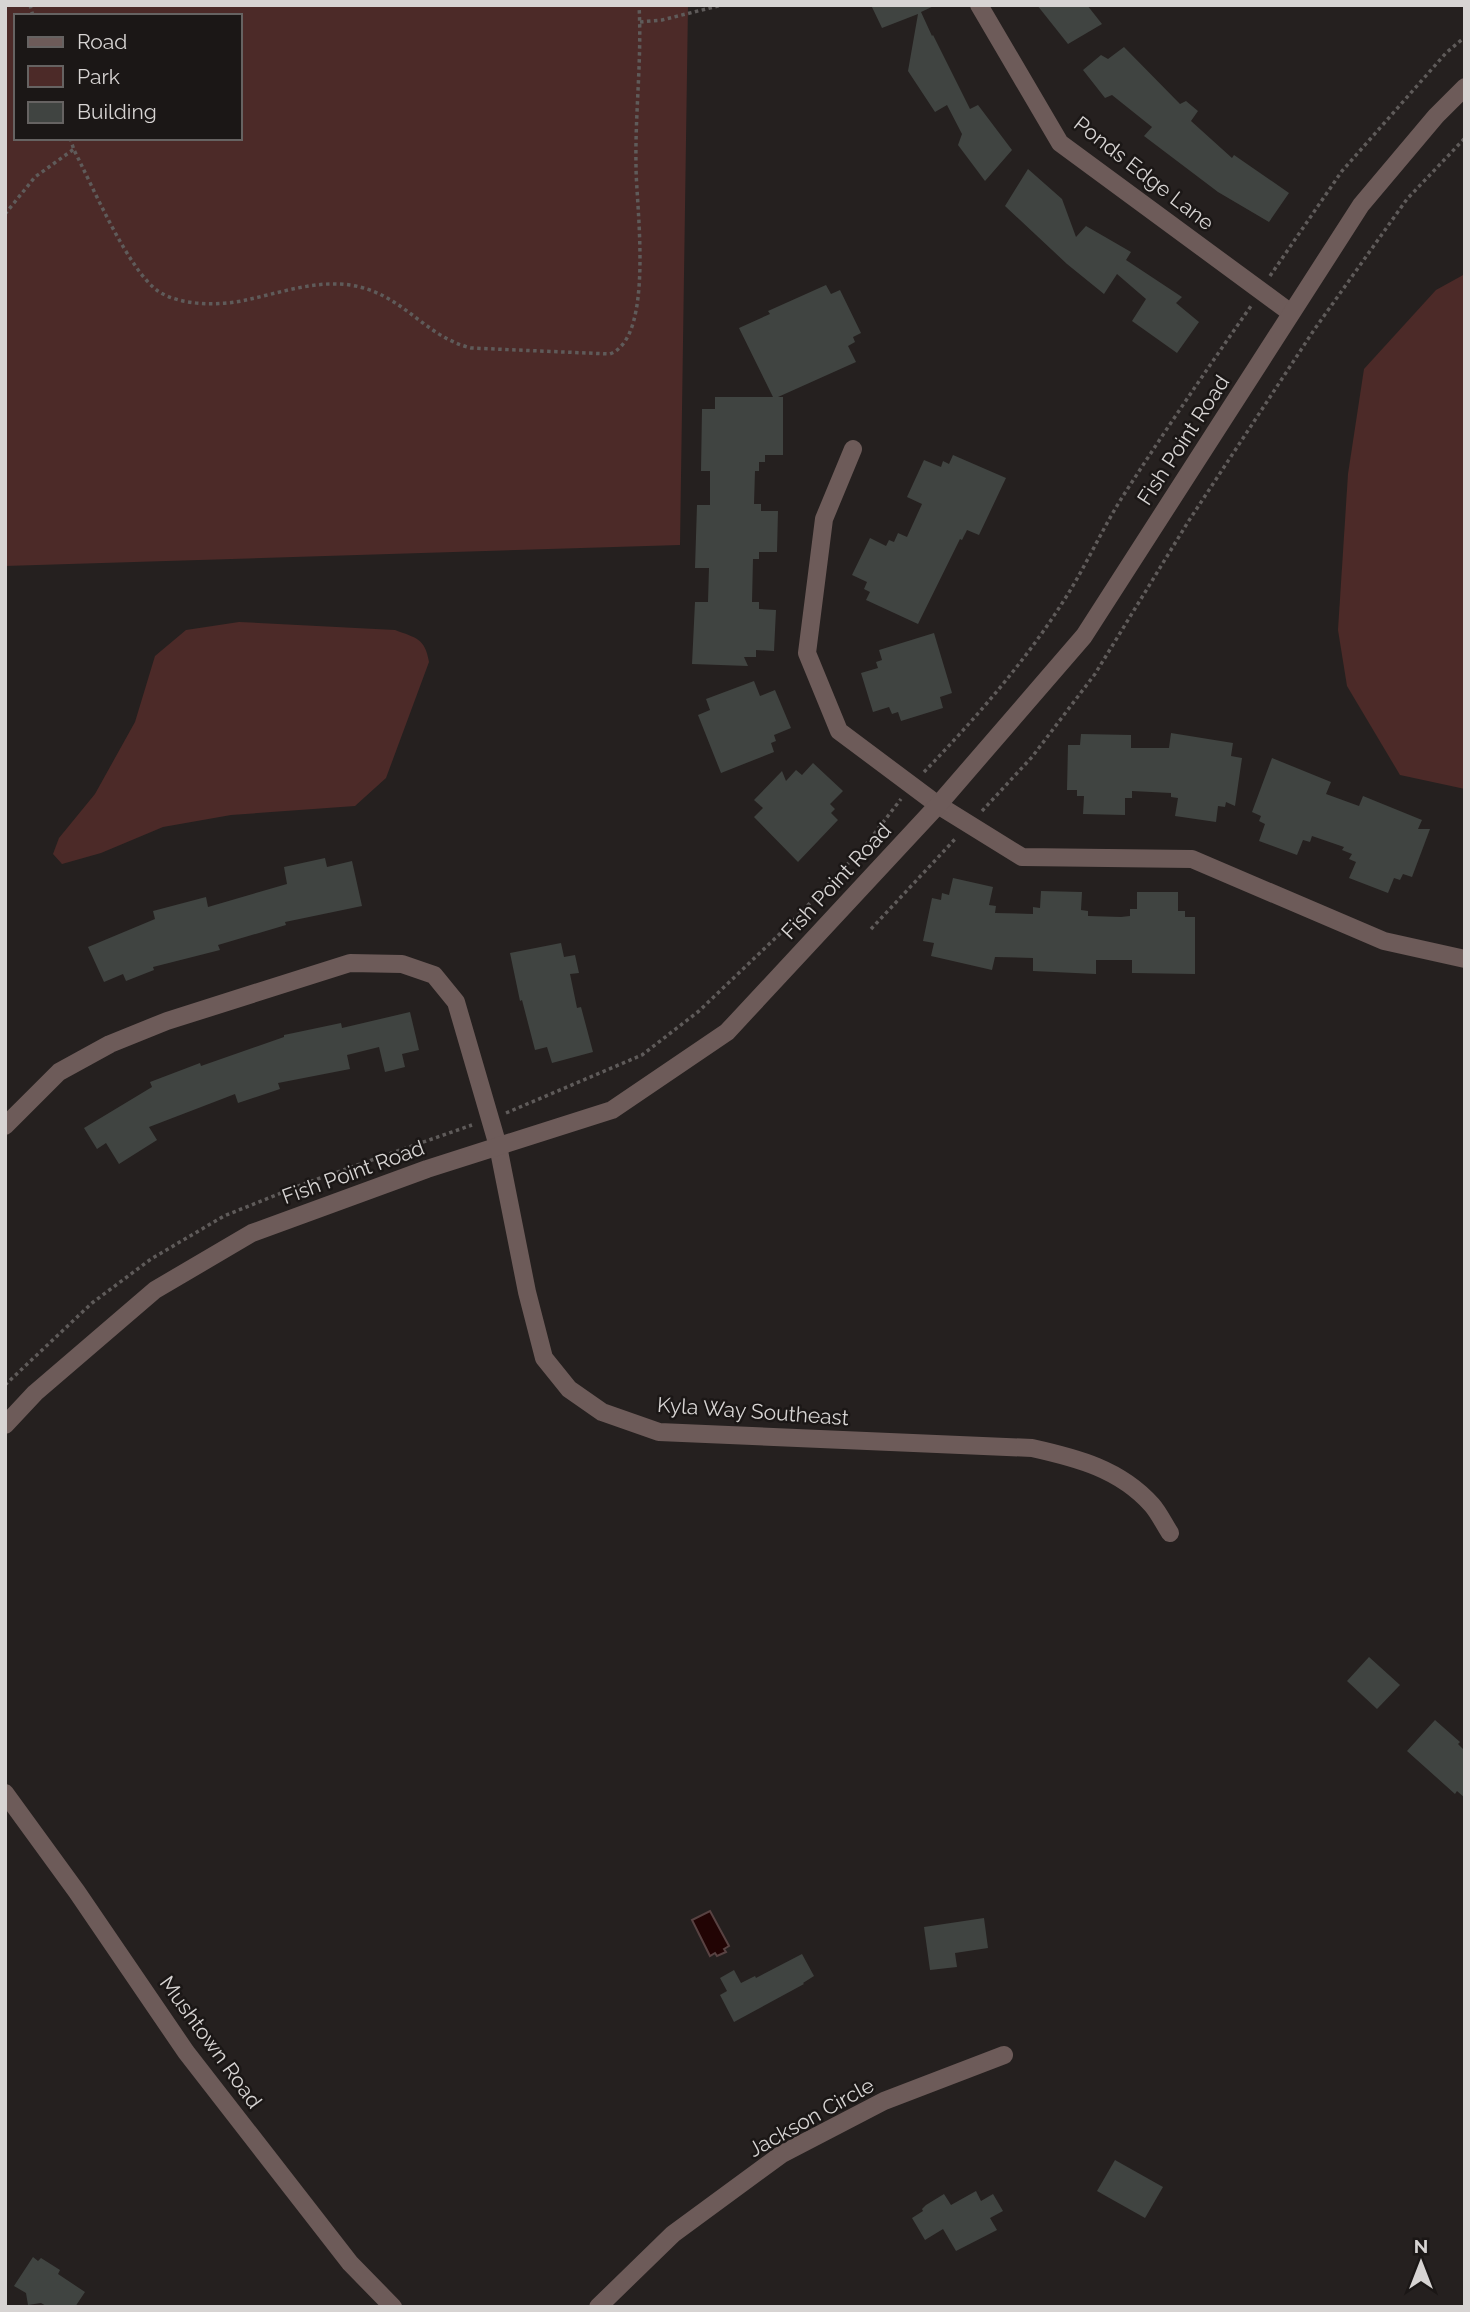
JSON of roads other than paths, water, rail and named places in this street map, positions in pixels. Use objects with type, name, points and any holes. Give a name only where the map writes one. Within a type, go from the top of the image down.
[{"type":"street","name":"Ponds Edge Lane","points":[[978,5],[1060,144],[1291,313]]},
{"type":"street","name":"Fish Point Road","points":[[5,1424],[35,1393],[155,1290],[252,1233],[426,1169],[612,1110],[727,1032],[937,805],[1084,636],[1361,205],[1436,116],[1465,87]]},
{"type":"street","points":[[853,449],[824,519],[807,653],[839,731],[937,805],[1022,857],[1192,859],[1384,941],[1465,959]]},
{"type":"street","name":"Kyla Way Southeast","points":[[5,1126],[60,1072],[110,1044],[167,1021],[350,963],[402,964],[434,975],[456,1002],[490,1118],[544,1358],[569,1388],[602,1412],[659,1432],[1032,1448],[1077,1459],[1115,1474],[1152,1506],[1170,1533]]},
{"type":"street","name":"Mushtown Road","points":[[5,1793],[78,1892],[186,2052],[350,2263],[393,2307]]},
{"type":"street","name":"Jackson Circle","points":[[598,2307],[673,2234],[782,2154],[884,2101],[1003,2055]]}]
